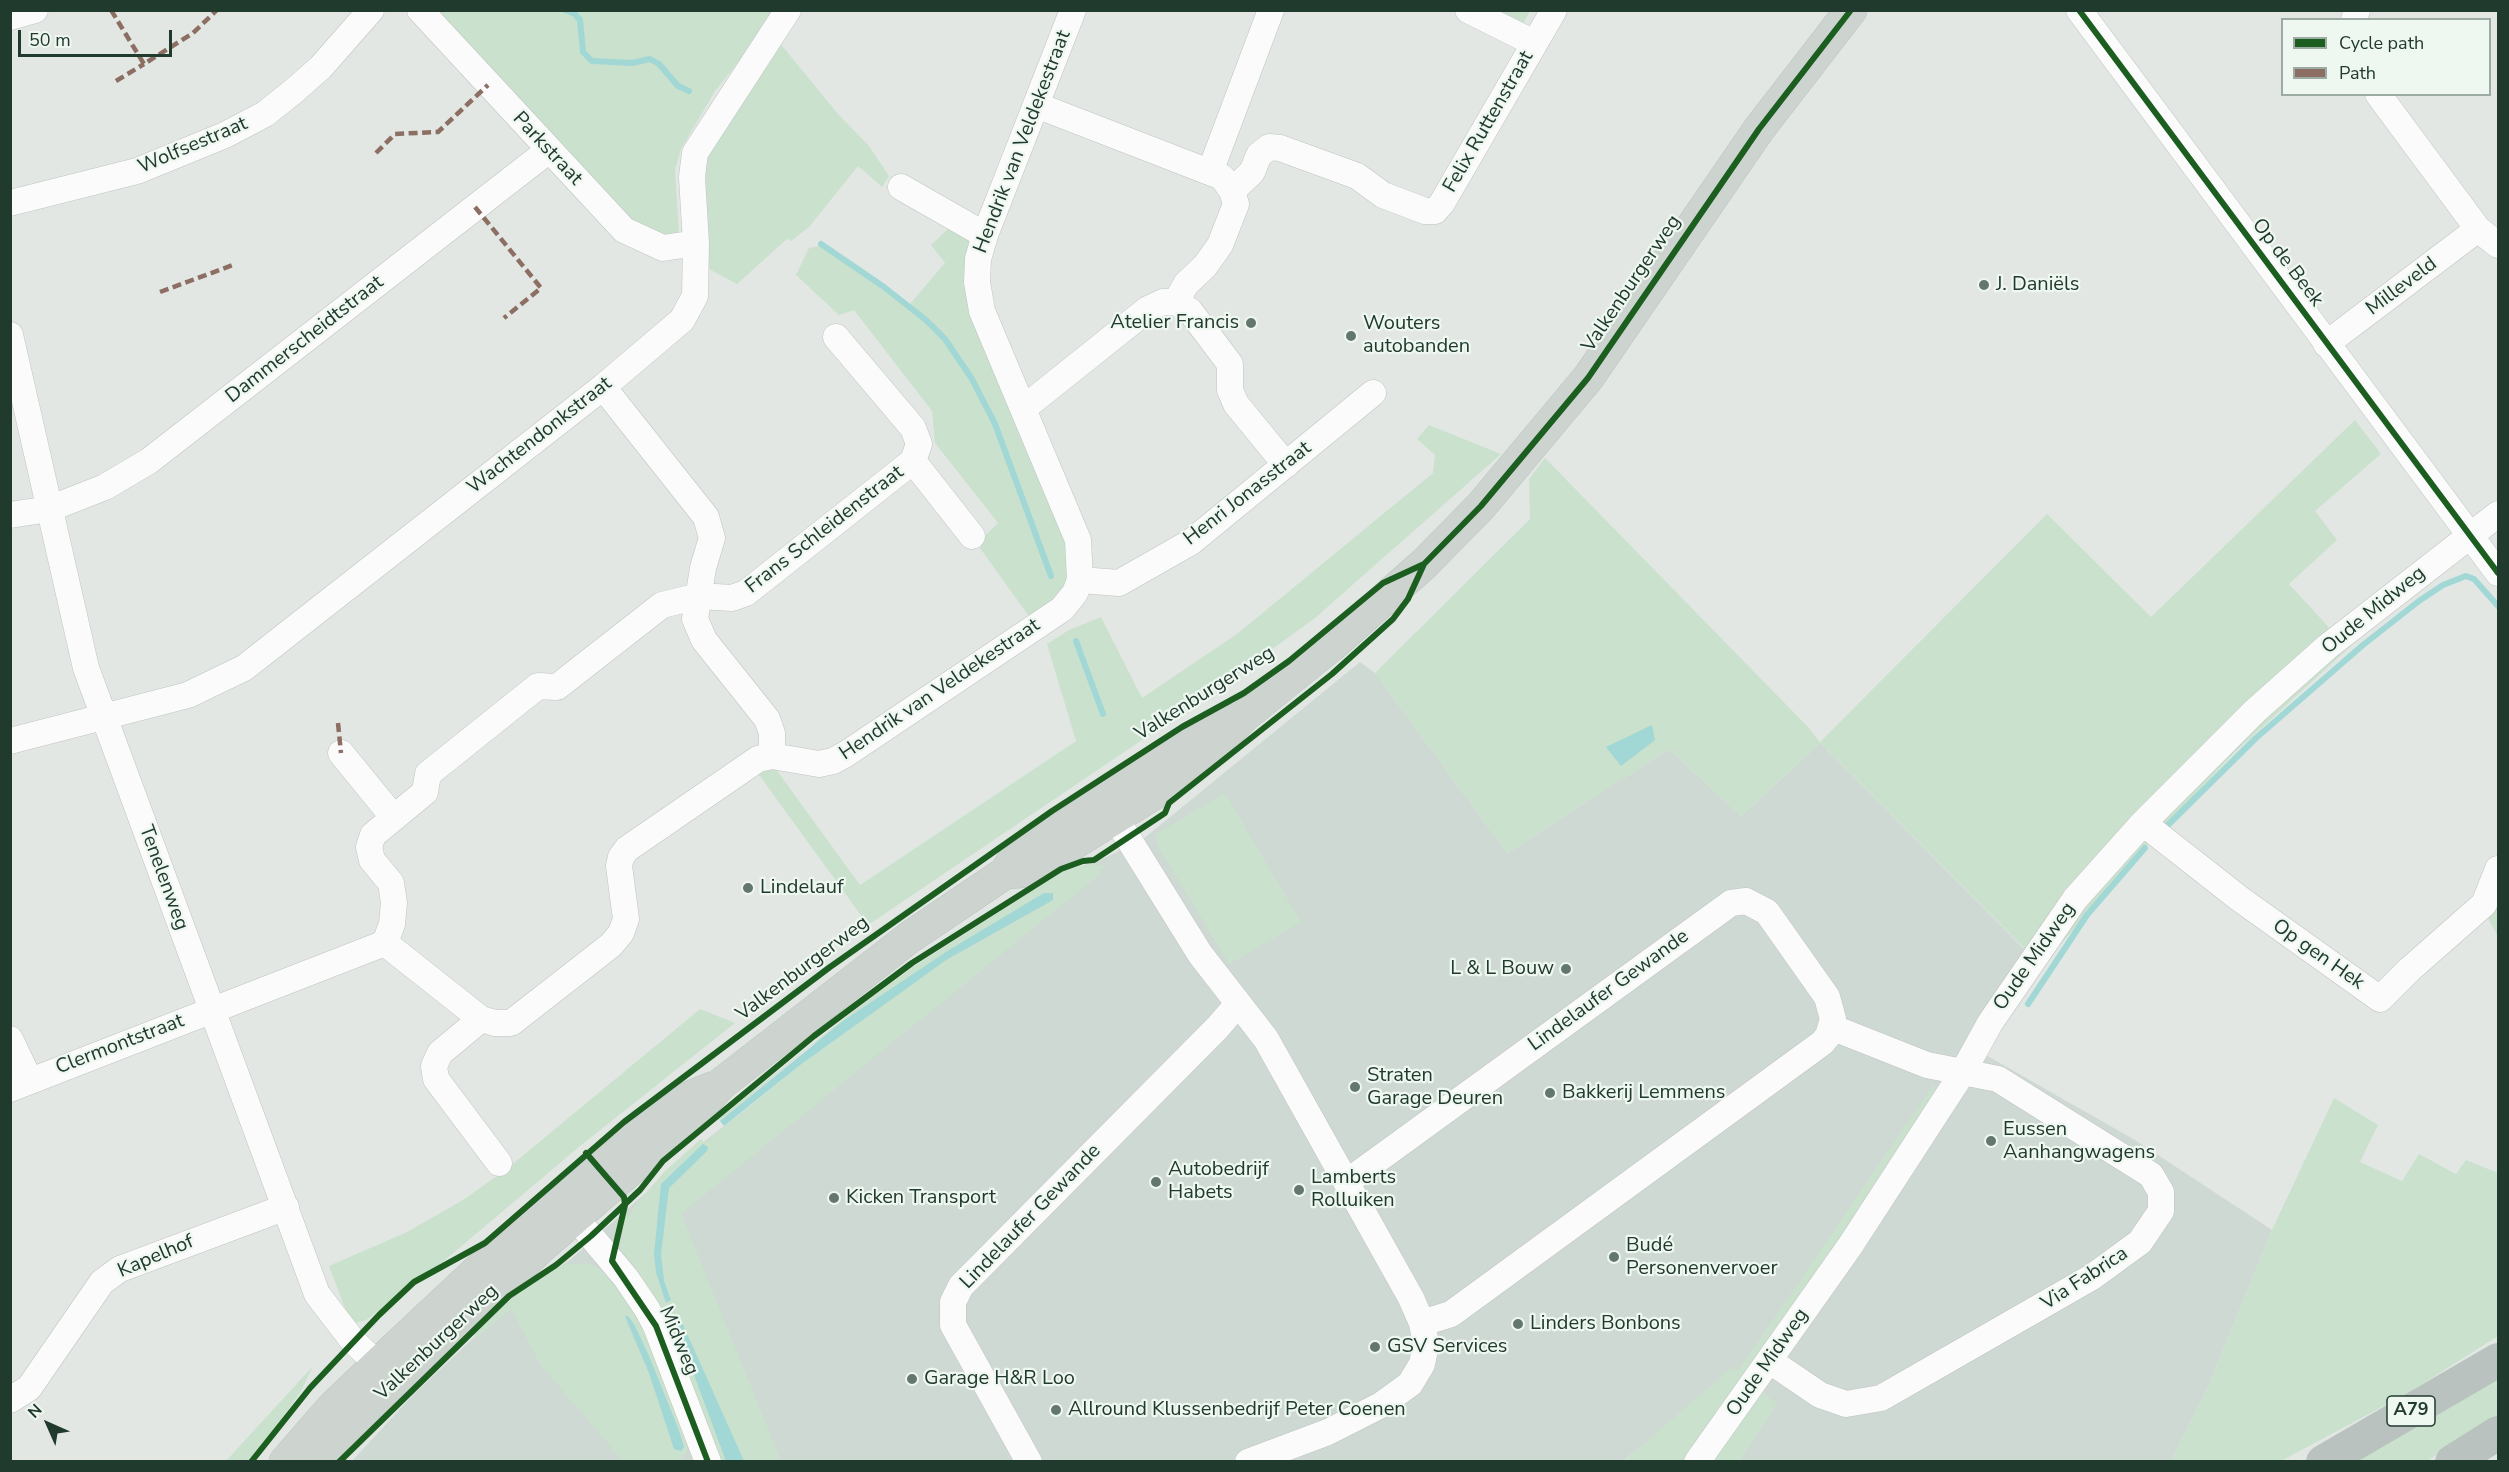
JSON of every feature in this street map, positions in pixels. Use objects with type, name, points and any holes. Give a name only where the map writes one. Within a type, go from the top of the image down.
[{"type":"highway","name":"A79","points":[[2323,1461],[2499,1360]]},
{"type":"highway","points":[[2452,1461],[2499,1433]]},
{"type":"main road","name":"Valkenburgerweg","points":[[285,1461],[331,1409],[388,1374],[499,1285],[567,1208],[688,1120],[721,1084],[910,938],[1005,873],[1018,853],[1109,807],[1192,737],[1243,717],[1379,606],[1481,506],[1588,378],[1759,129],[1851,10]]},
{"type":"main road","name":"Valkenburgerweg","points":[[315,1461],[388,1374]]},
{"type":"street","points":[[10,17],[35,10]]},
{"type":"street","name":"Wolfsestraat","points":[[10,203],[137,171],[225,135],[265,114],[321,67],[371,10]]},
{"type":"street","name":"Parkstraat","points":[[420,10],[624,230],[663,248],[696,243]]},
{"type":"street","name":"Wachtendonkstraat","points":[[10,741],[188,695],[244,668],[603,387],[682,320],[695,296],[696,243],[692,177],[695,153],[788,10]]},
{"type":"street","name":"Hendrik van Veldekestraat","points":[[772,756],[819,764],[833,761],[1062,609],[1075,593],[1080,580],[1078,540],[982,311],[977,282],[978,259],[985,235],[1073,10]]},
{"type":"street","points":[[1210,172],[1271,10]]},
{"type":"street","points":[[1468,10],[1534,43],[1554,10]]},
{"type":"street","name":"Op de Beek","points":[[2079,10],[2469,536]]},
{"type":"street","name":"Felix Ruttenstraat","points":[[1232,191],[1252,172],[1259,155],[1269,147],[1280,148],[1357,176],[1383,195],[1425,211],[1435,211],[1442,203],[1534,43]]},
{"type":"street","points":[[2379,96],[2478,229],[2499,245]]},
{"type":"street","points":[[1036,105],[1210,172],[1221,177],[1232,191],[1236,204],[1220,244],[1205,266],[1186,284],[1176,302]]},
{"type":"street","name":"Dammerscheidtstraat","points":[[10,515],[49,509],[105,488],[149,461],[549,150]]},
{"type":"street","points":[[901,187],[985,235]]},
{"type":"street","name":"Milleveld","points":[[2326,344],[2478,229]]},
{"type":"street","points":[[1024,408],[1148,309],[1163,302],[1176,302],[1190,311],[1230,364],[1230,390],[1236,404],[1286,465]]},
{"type":"street","name":"Tenelenweg","points":[[10,335],[86,668],[317,1294],[353,1341],[388,1374]]},
{"type":"street","points":[[836,337],[913,428],[919,444],[914,461],[972,536]]},
{"type":"street","points":[[211,1010],[385,943],[480,1019],[495,1023],[511,1023],[611,945],[621,933],[626,919],[620,866],[621,857],[627,849],[758,759],[772,756],[772,734],[767,719],[700,632],[695,619],[703,567],[712,538],[706,517],[603,387]]},
{"type":"street","name":"Henri Jonasstraat","points":[[1080,580],[1119,583],[1136,576],[1191,542],[1374,393]]},
{"type":"street","name":"Frans Schleidenstraat","points":[[385,943],[392,924],[394,903],[391,883],[372,860],[369,847],[373,835],[425,792],[428,774],[538,686],[557,687],[662,605],[699,596],[732,597],[746,593],[914,461]]},
{"type":"street","name":"Oude Midweg","points":[[1697,1461],[1850,1246],[1964,1072],[1990,1023],[2076,899],[2143,823],[2255,711],[2327,647],[2499,514]]},
{"type":"street","points":[[2469,536],[2499,573]]},
{"type":"street","points":[[340,753],[394,818]]},
{"type":"street","points":[[1109,807],[1200,954],[1237,1005],[1266,1039],[1412,1298],[1422,1323],[1426,1344],[1422,1364],[1410,1384],[1381,1405],[1328,1432],[1248,1461]]},
{"type":"street","name":"Op gen Hek","points":[[2143,823],[2240,899],[2380,999],[2409,970],[2484,904],[2499,869]]},
{"type":"street","name":"Lindelaufer Gewande","points":[[1347,1182],[1731,903],[1746,901],[1767,912],[1827,997],[1833,1011],[1832,1027]]},
{"type":"street","name":"Lindelaufer Gewande","points":[[1029,1461],[953,1325],[952,1302],[961,1286],[1217,1028],[1237,1005]]},
{"type":"street","name":"Clermontstraat","points":[[10,1039],[20,1085],[211,1010]]},
{"type":"street","points":[[480,1019],[440,1053],[434,1066],[436,1079],[499,1163]]},
{"type":"street","points":[[1422,1323],[1451,1314],[1822,1043],[1832,1027],[1927,1065],[1964,1072]]},
{"type":"street","name":"Via Fabrica","points":[[1770,1361],[1820,1395],[1846,1404],[1881,1398],[2092,1277],[2140,1242],[2157,1220],[2163,1201],[2157,1183],[2151,1175],[1998,1078],[1964,1072]]},
{"type":"street","name":"Kapelhof","points":[[10,1400],[29,1388],[102,1282],[120,1269],[285,1207]]},
{"type":"street","name":"Midweg","points":[[567,1208],[626,1278],[651,1317],[708,1461]]},
{"type":"shaded area","points":[[1360,662],[1375,673],[1507,853],[1669,749],[1741,816],[1820,743],[2027,952],[1984,1054],[2135,1140],[2272,1230],[2208,1387],[2171,1461],[1739,1461],[1776,1405],[1636,1451],[1623,1461],[351,1462],[413,1395],[523,1291],[571,1259],[702,1143],[955,949],[1060,880],[1143,839]]},
{"type":"green space","points":[[433,11],[775,11],[765,29],[715,91],[681,149],[675,170],[679,234],[667,235],[647,233],[627,216]]},
{"type":"green space","points":[[1488,11],[1530,11],[1521,27]]},
{"type":"green space","points":[[779,42],[838,114],[869,146],[889,176],[882,187],[858,166],[809,227],[791,241],[787,239],[737,284],[705,267],[706,157]]},
{"type":"green space","points":[[950,227],[971,239],[964,280],[971,308],[1065,520],[1074,570],[1058,597],[1031,619],[977,544],[998,523],[935,443],[932,411],[854,310],[839,315],[796,275],[809,248],[825,245],[860,267],[910,304],[945,263],[931,245]]},
{"type":"green space","points":[[2355,420],[2381,454],[2315,511],[2337,540],[2289,584],[2334,633],[2352,645],[2236,751],[2147,845],[2040,968],[2027,951],[1820,743],[1741,816],[1669,749],[1507,853],[1375,673],[1530,519],[1529,479],[1545,458],[1809,728],[1820,742],[2047,514],[2151,617]]},
{"type":"green space","points":[[1429,425],[1501,454],[1315,618],[1213,692],[868,925],[757,772],[770,761],[860,885],[1076,741],[1047,644],[1069,630],[1101,617],[1142,698],[1237,634],[1433,473],[1435,455],[1417,439]]},
{"type":"green space","points":[[1225,793],[1301,922],[1229,964],[1156,843],[1156,834]]},
{"type":"green space","points":[[1087,864],[1109,867],[1102,868],[1099,875],[681,1214],[781,1461],[744,1461],[679,1316],[674,1316],[726,1461],[718,1461],[641,1280],[620,1249],[625,1215],[629,1216],[632,1209],[664,1172],[701,1139],[705,1143],[799,1066],[946,960],[1050,902],[1054,897],[1053,893],[1044,893],[1004,918],[808,1048],[720,1121],[718,1119],[868,1000],[916,965],[1062,872]],"holes":[[[704,1144],[708,1147],[707,1151],[669,1188],[662,1250],[661,1184]],[[662,1260],[664,1282],[670,1300],[666,1303],[662,1295]]]},
{"type":"green space","points":[[2498,905],[2498,937],[2487,916]]},
{"type":"green space","points":[[700,1009],[735,1023],[580,1146],[445,1260],[366,1320],[351,1324],[329,1266],[407,1232],[463,1200],[508,1168]]},
{"type":"green space","points":[[1933,1085],[1935,1097],[1747,1379],[1777,1404],[1739,1461],[1623,1462],[1732,1367],[1738,1371]]},
{"type":"green space","points":[[2334,1098],[2378,1125],[2360,1162],[2402,1181],[2419,1154],[2456,1174],[2466,1160],[2498,1173],[2498,1336],[2408,1393],[2281,1461],[2171,1461],[2208,1387],[2272,1230]]},
{"type":"green space","points":[[568,1264],[589,1264],[603,1270],[642,1325],[689,1440],[686,1453],[679,1462],[675,1458],[669,1461],[623,1461],[540,1364],[511,1309],[475,1339],[474,1333],[515,1295],[558,1267]],"holes":[[[625,1319],[649,1356],[684,1447],[674,1448],[649,1373]]]},
{"type":"green space","points":[[313,1366],[300,1393],[251,1461],[226,1461]]},
{"type":"green space","points":[[2498,1375],[2498,1417],[2430,1459],[2424,1462],[2349,1462]]},
{"type":"water","points":[[1652,725],[1655,740],[1621,766],[1606,747]]},
{"type":"water","points":[[1044,893],[1053,893],[1053,900],[946,960],[799,1066],[724,1126],[720,1121],[843,1021],[949,950]]},
{"type":"water","points":[[703,1144],[708,1147],[707,1151],[669,1188],[661,1254],[664,1281],[671,1300],[666,1303],[656,1272],[654,1254],[661,1184]]},
{"type":"water","points":[[625,1316],[628,1316],[634,1324],[649,1356],[678,1428],[684,1447],[681,1451],[674,1449],[649,1373]]},
{"type":"water","points":[[674,1316],[679,1316],[744,1461],[726,1461]]},
{"type":"waterway","points":[[565,10],[575,14],[580,20],[583,52],[592,61],[632,63],[650,59],[659,64],[678,86],[689,91]]},
{"type":"waterway","points":[[821,244],[884,287],[926,320],[945,339],[972,379],[995,424],[1051,576]]},
{"type":"waterway","points":[[2167,826],[2256,738],[2363,645],[2443,585],[2466,576],[2474,579],[2498,606]]},
{"type":"waterway","points":[[1076,641],[1103,714]]},
{"type":"waterway","points":[[2028,1004],[2087,915],[2145,848]]},
{"type":"marked path","points":[[111,10],[144,64],[193,33],[217,10]]},
{"type":"marked path","points":[[116,81],[144,64]]},
{"type":"marked path","points":[[376,153],[395,134],[438,132],[488,85]]},
{"type":"marked path","points":[[475,207],[541,288],[504,318]]},
{"type":"marked path","points":[[160,292],[233,265]]},
{"type":"marked path","points":[[338,723],[341,753]]},
{"type":"cycle path","points":[[339,1462],[509,1296],[556,1265],[591,1236],[640,1190],[663,1161],[814,1036],[912,963],[1061,869],[1083,861],[1094,860],[1165,813],[1169,803],[1332,674],[1393,619],[1408,599],[1424,564],[1481,506],[1588,378],[1759,129],[1851,10]]},
{"type":"cycle path","points":[[2079,10],[2498,573]]},
{"type":"cycle path","points":[[251,1462],[310,1388],[379,1315],[414,1282],[485,1243],[624,1122],[830,967],[1052,811],[1182,727],[1244,693],[1289,661],[1383,583],[1424,564]]},
{"type":"cycle path","points":[[586,1153],[624,1197],[625,1205],[612,1261],[656,1326],[708,1462]]},
{"type":"place","name":"J. Daniëls","points":[[1984,285]]},
{"type":"place","name":"Atelier Francis","points":[[1251,323]]},
{"type":"place","name":"Wouters autobanden","points":[[1351,336]]},
{"type":"place","name":"Lindelauf","points":[[748,888]]},
{"type":"place","name":"L & L Bouw","points":[[1566,969]]},
{"type":"place","name":"Straten Garage Deuren","points":[[1355,1087]]},
{"type":"place","name":"Bakkerij Lemmens","points":[[1550,1093]]},
{"type":"place","name":"Eussen Aanhangwagens","points":[[1991,1141]]},
{"type":"place","name":"Autobedrijf Habets","points":[[1156,1182]]},
{"type":"place","name":"Lamberts Rolluiken","points":[[1299,1190]]},
{"type":"place","name":"Kicken Transport","points":[[834,1198]]},
{"type":"place","name":"Budé Personenvervoer","points":[[1614,1257]]},
{"type":"place","name":"Linders Bonbons","points":[[1518,1324]]},
{"type":"place","name":"GSV Services","points":[[1375,1347]]},
{"type":"place","name":"Garage H&R Loo","points":[[912,1379]]},
{"type":"place","name":"Allround Klussenbedrijf Peter Coenen","points":[[1056,1410]]}]
